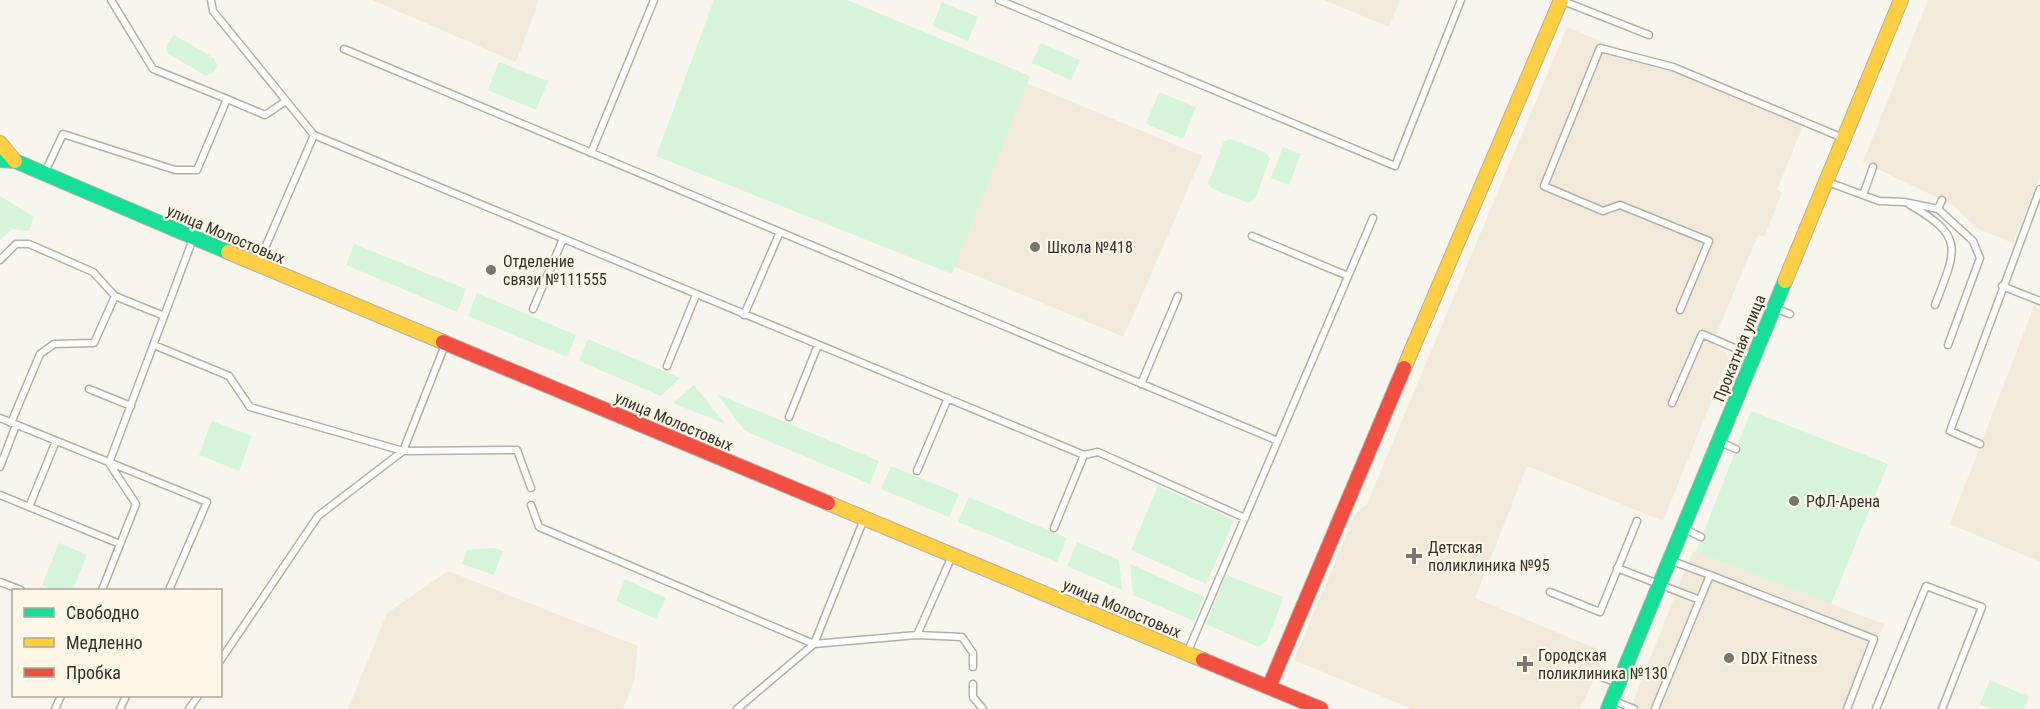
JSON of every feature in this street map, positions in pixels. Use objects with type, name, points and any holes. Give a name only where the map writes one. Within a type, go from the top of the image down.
[{"type":"street","points":[[1269,687],[1561,0]]},
{"type":"street","name":"Прокатная улица","points":[[1610,704],[1901,0]]},
{"type":"street","points":[[0,144],[15,161]]},
{"type":"street","points":[[0,160],[15,161]]},
{"type":"street","name":"улица Молостовых","points":[[15,161],[446,344],[1321,709]]},
{"type":"lane","points":[[111,0],[153,69],[265,115],[286,101]]},
{"type":"lane","points":[[211,0],[213,11],[314,135],[1084,455],[1098,452],[1245,518]]},
{"type":"lane","points":[[591,153],[654,0]]},
{"type":"lane","points":[[999,0],[1395,166],[1461,0]]},
{"type":"lane","points":[[1561,0],[1649,35]]},
{"type":"lane","points":[[1680,310],[1709,241],[1620,205],[1603,211],[1544,186],[1600,48],[1673,67],[1844,138]]},
{"type":"lane","points":[[344,49],[1278,441]]},
{"type":"lane","points":[[44,175],[63,134],[175,170],[197,170],[226,99]]},
{"type":"lane","points":[[258,265],[314,135]]},
{"type":"lane","points":[[1863,195],[1873,167]]},
{"type":"lane","points":[[1826,181],[1879,201],[1904,202],[1938,209],[1973,241],[1980,258],[1948,345]]},
{"type":"lane","points":[[1980,444],[1950,432],[2024,222],[2040,189]]},
{"type":"lane","points":[[1938,209],[1942,200]]},
{"type":"lane","points":[[1904,202],[1936,220],[1949,234],[1953,258],[1935,305]]},
{"type":"lane","points":[[1187,653],[1373,218]]},
{"type":"lane","points":[[744,315],[780,232]]},
{"type":"lane","points":[[1252,236],[1348,276]]},
{"type":"lane","points":[[110,463],[194,238]]},
{"type":"lane","points":[[533,309],[563,240]]},
{"type":"lane","points":[[0,260],[16,244],[29,244],[93,272],[115,297],[164,316]]},
{"type":"lane","points":[[2002,286],[2040,301]]},
{"type":"lane","points":[[667,366],[696,295]]},
{"type":"lane","points":[[1141,384],[1178,296]]},
{"type":"lane","points":[[0,466],[40,354],[54,344],[94,343],[115,297]]},
{"type":"lane","points":[[1774,308],[1790,314]]},
{"type":"lane","points":[[1672,403],[1702,334],[1754,356]]},
{"type":"lane","points":[[222,659],[318,516],[403,450],[446,344]]},
{"type":"lane","points":[[154,345],[229,376],[250,407],[403,450],[517,450],[531,488]]},
{"type":"lane","points":[[789,417],[818,345]]},
{"type":"lane","points":[[89,389],[131,406]]},
{"type":"lane","points":[[916,471],[948,398]]},
{"type":"lane","points":[[0,418],[207,502],[171,589]]},
{"type":"lane","points":[[29,507],[56,441]]},
{"type":"lane","points":[[1718,442],[1736,449]]},
{"type":"lane","points":[[1054,528],[1084,455]]},
{"type":"lane","points":[[103,589],[136,504],[110,463]]},
{"type":"lane","points":[[0,495],[120,544]]},
{"type":"lane","points":[[531,505],[539,527],[814,644],[917,636],[962,637],[973,654],[973,668]]},
{"type":"lane","points":[[737,709],[814,644],[864,519]]},
{"type":"lane","points":[[1550,592],[1600,612],[1637,521]]},
{"type":"lane","points":[[1683,528],[1701,537]]},
{"type":"lane","points":[[917,636],[952,555]]},
{"type":"lane","points":[[1670,560],[1874,639],[1846,709]]},
{"type":"lane","points":[[1617,568],[1700,600]]},
{"type":"lane","points":[[1655,709],[1710,576]]},
{"type":"lane","points":[[0,582],[16,589]]},
{"type":"lane","points":[[1876,709],[1926,586],[1982,607],[1942,709]]},
{"type":"lane","points":[[1596,675],[1619,683]]},
{"type":"lane","points":[[973,684],[973,697],[983,709]]},
{"type":"lane","points":[[1610,704],[1634,709]]},
{"type":"shaded area","points":[[372,0],[539,0],[516,62]]},
{"type":"shaded area","name":"Школа №418","points":[[828,0],[1202,156],[1124,337],[677,151]]},
{"type":"shaded area","points":[[1324,0],[1400,0],[1389,27]]},
{"type":"shaded area","points":[[1928,0],[2040,0],[2040,176],[2013,243],[1978,229],[1953,205],[1863,162]]},
{"type":"shaded area","points":[[1567,27],[1803,126],[1777,190],[1782,193],[1764,237],[1758,235],[1712,344],[1725,352],[1728,360],[1663,521],[1527,466],[1475,598],[1607,653],[1580,709],[1412,709],[1294,660],[1355,514],[1367,504]]},
{"type":"shaded area","points":[[2034,306],[2040,309],[2040,562],[1950,524]]},
{"type":"shaded area","points":[[1693,551],[1884,624],[1850,709],[1630,709]]},
{"type":"shaded area","points":[[448,571],[638,646],[634,681],[623,709],[348,709],[387,613]]},
{"type":"green space","name":"Школа №418","points":[[714,0],[847,0],[1030,76],[952,274],[656,156]]},
{"type":"green space","points":[[942,2],[978,17],[968,41],[932,26]]},
{"type":"green space","points":[[174,35],[214,58],[217,66],[214,72],[206,76],[167,53],[166,46]]},
{"type":"green space","points":[[1041,43],[1080,60],[1071,80],[1032,63]]},
{"type":"green space","points":[[499,62],[548,81],[536,110],[488,90]]},
{"type":"green space","points":[[1159,92],[1196,107],[1183,139],[1146,124]]},
{"type":"green space","points":[[1230,139],[1267,153],[1270,159],[1255,199],[1248,203],[1213,189],[1208,184],[1224,141]]},
{"type":"green space","points":[[1283,147],[1301,154],[1289,185],[1271,178]]},
{"type":"green space","points":[[0,196],[34,217],[29,231],[12,229],[0,240]]},
{"type":"green space","points":[[354,244],[466,289],[457,312],[346,265]]},
{"type":"green space","points":[[477,293],[576,335],[567,357],[468,316]]},
{"type":"green space","points":[[588,339],[680,378],[661,396],[579,361]]},
{"type":"green space","points":[[694,385],[725,424],[673,403]]},
{"type":"green space","points":[[717,394],[879,461],[870,484],[745,431]]},
{"type":"green space","name":"РФЛ-Арена","points":[[1751,411],[1888,464],[1831,604],[1696,552]]},
{"type":"green space","points":[[212,421],[252,436],[239,471],[199,455]]},
{"type":"green space","points":[[891,466],[959,494],[949,517],[881,489]]},
{"type":"green space","points":[[1158,486],[1234,520],[1206,584],[1131,550]]},
{"type":"green space","points":[[969,497],[1067,538],[1057,562],[958,522]]},
{"type":"green space","points":[[1077,542],[1119,560],[1122,590],[1067,566]]},
{"type":"green space","points":[[59,543],[87,555],[73,589],[52,589],[42,585]]},
{"type":"green space","points":[[494,548],[503,551],[494,575],[462,564],[467,550]]},
{"type":"green space","points":[[1130,564],[1204,597],[1194,621],[1133,595]]},
{"type":"green space","points":[[1226,575],[1284,597],[1267,640],[1258,647],[1206,624]]},
{"type":"green space","points":[[625,579],[666,598],[656,619],[616,601]]},
{"type":"green space","points":[[1990,680],[2029,697],[2024,709],[1993,709],[1980,704]]},
{"type":"traffic: fast","points":[[0,160],[15,161],[228,252]]},
{"type":"traffic: fast","points":[[1608,709],[1785,281]]},
{"type":"traffic: slow","points":[[1404,368],[1561,0]]},
{"type":"traffic: slow","points":[[1785,281],[1901,0]]},
{"type":"traffic: slow","points":[[0,143],[15,161]]},
{"type":"traffic: slow","points":[[228,252],[443,342]]},
{"type":"traffic: slow","points":[[828,503],[1203,660]]},
{"type":"traffic: jam","points":[[443,342],[828,503]]},
{"type":"traffic: jam","points":[[1269,687],[1404,368]]},
{"type":"traffic: jam","points":[[1203,660],[1321,709]]},
{"type":"place","name":"Школа №418","points":[[1035,247]]},
{"type":"place","name":"Отделение связи №111555","points":[[491,270]]},
{"type":"place","name":"РФЛ-Арена","points":[[1794,501]]},
{"type":"place","name":"Детская поликлиника №95","points":[[1414,556]]},
{"type":"place","name":"DDX Fitness","points":[[1729,658]]},
{"type":"place","name":"Городская поликлиника №130","points":[[1525,664]]}]
